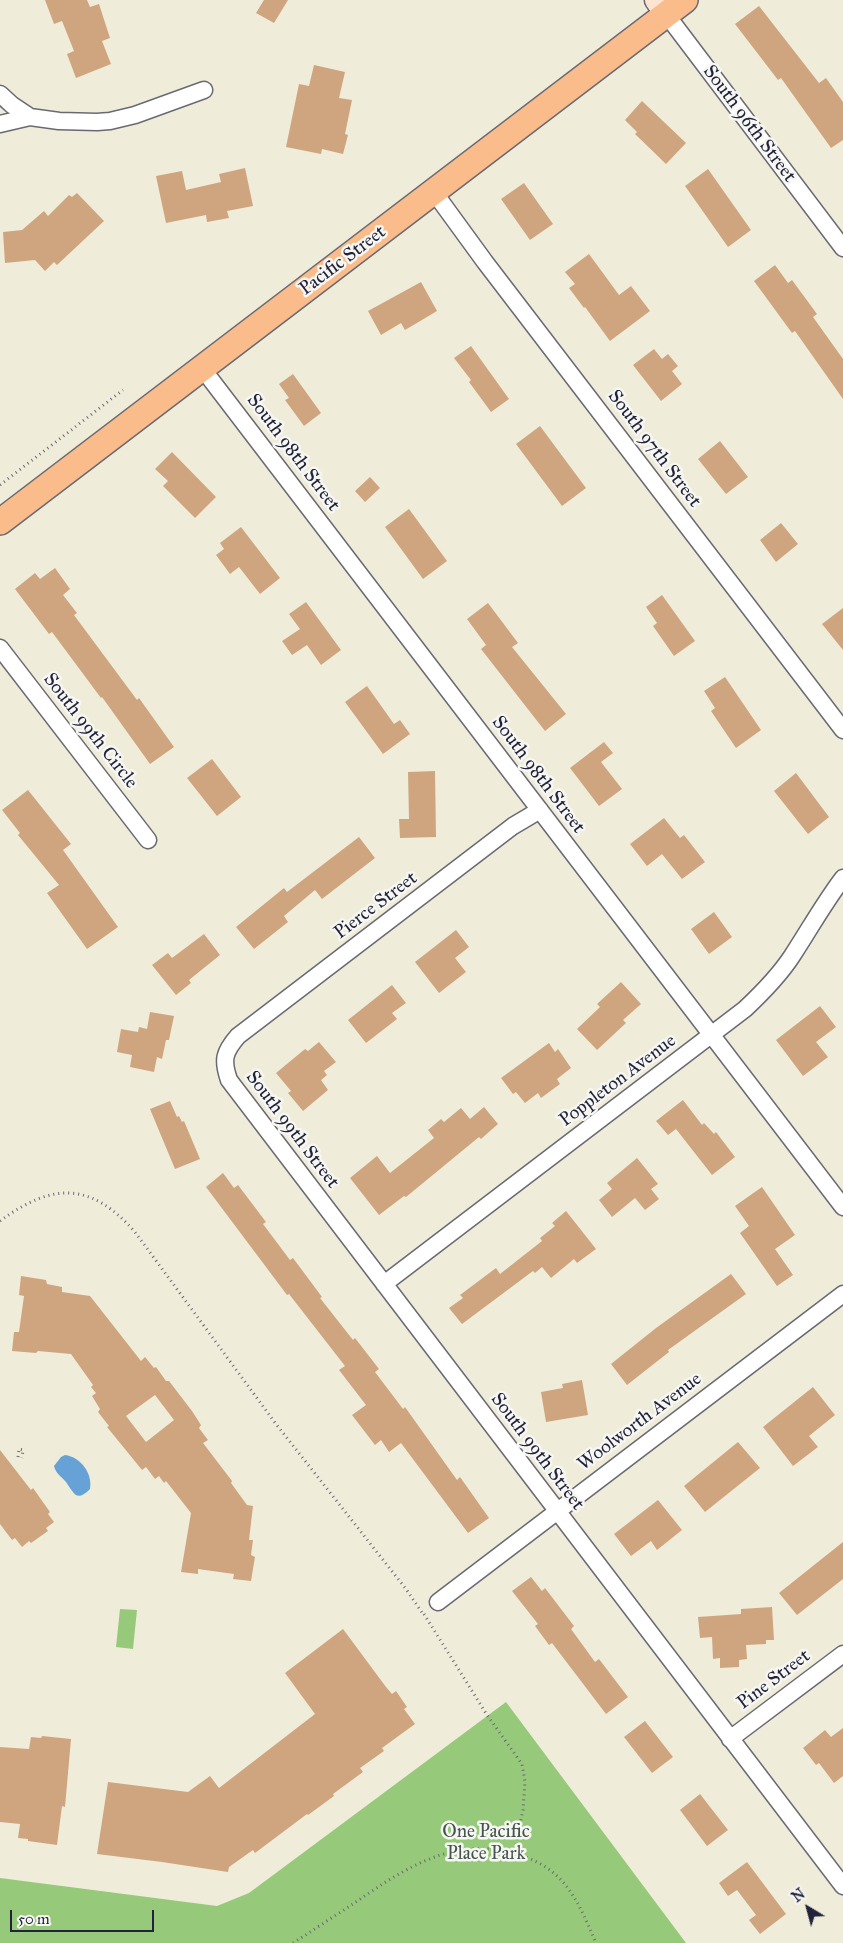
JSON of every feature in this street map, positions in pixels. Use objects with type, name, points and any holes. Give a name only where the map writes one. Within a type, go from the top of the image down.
[{"type":"main road","name":"Pacific Street","points":[[0,522],[434,192],[669,5]]},
{"type":"street","name":"South 96th Street","points":[[669,5],[843,248]]},
{"type":"street","points":[[0,124],[30,117],[60,121],[110,121],[134,115],[204,90]]},
{"type":"street","points":[[0,94],[30,117]]},
{"type":"street","name":"South 97th Street","points":[[434,192],[843,730]]},
{"type":"street","name":"South 98th Street","points":[[202,368],[843,1207]]},
{"type":"street","name":"South 99th Circle","points":[[0,648],[148,840]]},
{"type":"street","name":"Pierce Street","points":[[238,1036],[513,826],[540,810]]},
{"type":"street","name":"Poppleton Avenue","points":[[384,1284],[745,1009],[767,988],[791,958],[824,904],[843,878]]},
{"type":"street","name":"South 99th Street","points":[[238,1036],[229,1046],[225,1055],[225,1068],[229,1080],[843,1886]]},
{"type":"street","name":"Woolworth Avenue","points":[[438,1602],[556,1510],[843,1294]]},
{"type":"street","name":"Pine Street","points":[[730,1739],[843,1654]]},
{"type":"path","points":[[0,484],[123,390]]},
{"type":"path","points":[[0,1221],[35,1200],[66,1193],[80,1194],[93,1198],[119,1214],[135,1232],[276,1424],[394,1574],[423,1614],[522,1764],[524,1782],[523,1810],[514,1853]]},
{"type":"path","points":[[423,1614],[438,1602]]},
{"type":"path","points":[[293,1943],[390,1878],[440,1854],[455,1850],[481,1848],[514,1853],[535,1860],[558,1876],[574,1896],[596,1943]]},
{"type":"green space","points":[[120,1609],[137,1610],[133,1649],[116,1647]]},
{"type":"green space","name":"One Pacific Place Park","points":[[506,1702],[686,1943],[0,1943],[0,1878],[217,1906],[249,1893]]},
{"type":"water","points":[[65,1455],[76,1459],[88,1472],[90,1489],[81,1495],[78,1496],[73,1493],[55,1469],[54,1466]]},
{"type":"building","points":[[45,0],[87,0],[90,7],[99,4],[110,38],[102,41],[111,64],[76,78],[67,54],[74,51],[62,21],[54,24]]},
{"type":"building","points":[[264,0],[288,0],[274,23],[256,13]]},
{"type":"building","points":[[759,6],[819,83],[826,78],[843,102],[843,140],[831,148],[781,78],[778,80],[735,24]]},
{"type":"building","points":[[314,65],[345,72],[339,98],[352,100],[345,134],[348,135],[343,154],[322,149],[321,154],[286,147],[299,84],[309,86]]},
{"type":"building","points":[[642,101],[686,143],[666,164],[635,134],[637,132],[625,120]]},
{"type":"building","points":[[245,168],[253,206],[227,211],[229,218],[207,222],[206,215],[166,223],[156,176],[182,171],[186,190],[221,182],[219,174]]},
{"type":"building","points":[[708,169],[751,230],[728,247],[685,186]]},
{"type":"building","points":[[524,183],[553,224],[530,240],[501,199]]},
{"type":"building","points":[[77,193],[104,221],[57,265],[54,262],[45,271],[35,260],[5,263],[3,232],[22,230],[44,211],[48,216],[69,195],[72,197]]},
{"type":"building","points":[[589,254],[619,295],[631,286],[650,311],[610,341],[569,288],[575,284],[565,272]]},
{"type":"building","points":[[775,265],[788,283],[792,280],[817,314],[813,317],[843,359],[843,399],[795,331],[792,333],[754,281]]},
{"type":"building","points":[[421,282],[437,311],[405,330],[401,323],[381,335],[368,311]]},
{"type":"building","points":[[471,346],[509,399],[491,412],[469,382],[471,380],[454,358]]},
{"type":"building","points":[[654,349],[662,359],[668,354],[678,366],[672,371],[682,384],[661,401],[633,365]]},
{"type":"building","points":[[293,374],[321,413],[304,426],[285,400],[289,398],[279,384]]},
{"type":"building","points":[[540,426],[586,488],[562,506],[516,444]]},
{"type":"building","points":[[720,441],[748,477],[726,494],[698,459]]},
{"type":"building","points":[[172,452],[216,497],[195,518],[163,486],[168,481],[155,469]]},
{"type":"building","points":[[370,477],[380,488],[365,502],[355,491]]},
{"type":"building","points":[[409,509],[447,561],[423,579],[385,527]]},
{"type":"building","points":[[781,523],[798,544],[776,562],[760,540]]},
{"type":"building","points":[[241,527],[280,578],[260,594],[239,567],[230,574],[216,555],[224,549],[220,543]]},
{"type":"building","points":[[55,568],[70,589],[63,595],[77,613],[74,615],[137,700],[139,698],[174,747],[150,764],[52,632],[49,634],[15,589],[35,573],[40,579]]},
{"type":"building","points":[[662,595],[695,641],[674,656],[653,626],[657,623],[646,607]]},
{"type":"building","points":[[306,602],[341,650],[321,665],[307,645],[292,655],[282,641],[300,629],[289,614]]},
{"type":"building","points":[[488,603],[518,643],[512,647],[566,714],[545,731],[481,649],[486,645],[467,619]]},
{"type":"building","points":[[843,608],[843,650],[822,624]]},
{"type":"building","points":[[725,677],[761,730],[736,748],[711,711],[715,708],[704,691]]},
{"type":"building","points":[[367,686],[394,724],[400,720],[410,734],[383,754],[345,702]]},
{"type":"building","points":[[604,742],[613,753],[601,762],[622,789],[599,806],[570,768]]},
{"type":"building","points":[[212,759],[241,797],[217,816],[187,778]]},
{"type":"building","points":[[435,771],[436,837],[400,838],[399,819],[409,819],[408,772]]},
{"type":"building","points":[[796,773],[829,817],[808,834],[774,791]]},
{"type":"building","points":[[28,790],[71,844],[63,850],[118,927],[87,949],[47,893],[59,885],[18,835],[20,833],[2,810]]},
{"type":"building","points":[[664,818],[680,838],[684,835],[705,862],[682,879],[662,854],[647,866],[630,844]]},
{"type":"building","points":[[359,837],[375,858],[322,899],[315,890],[284,916],[288,922],[254,949],[236,927],[284,888],[287,892]]},
{"type":"building","points":[[714,912],[732,937],[709,954],[691,929]]},
{"type":"building","points":[[456,930],[469,947],[455,958],[466,972],[439,993],[415,962]]},
{"type":"building","points":[[204,934],[220,955],[189,980],[191,983],[176,995],[152,965],[168,953],[172,958]]},
{"type":"building","points":[[621,982],[641,1004],[623,1020],[626,1023],[597,1050],[577,1029],[600,1007],[597,1004]]},
{"type":"building","points":[[392,985],[406,1003],[392,1013],[397,1019],[366,1043],[348,1020]]},
{"type":"building","points":[[820,1006],[836,1027],[816,1042],[828,1057],[803,1076],[776,1040]]},
{"type":"building","points":[[150,1012],[174,1016],[169,1040],[166,1040],[162,1059],[157,1057],[154,1072],[130,1067],[132,1055],[117,1052],[121,1029],[138,1032],[139,1027],[147,1029]]},
{"type":"building","points":[[319,1042],[336,1062],[324,1071],[327,1075],[321,1080],[328,1090],[303,1111],[288,1093],[291,1091],[276,1073],[305,1049],[308,1051]]},
{"type":"building","points":[[549,1043],[555,1052],[558,1049],[571,1068],[557,1079],[560,1084],[541,1098],[538,1093],[525,1103],[516,1092],[513,1094],[501,1078]]},
{"type":"building","points":[[683,1100],[702,1125],[704,1123],[714,1134],[716,1132],[735,1157],[712,1175],[676,1129],[668,1135],[656,1121]]},
{"type":"building","points":[[170,1101],[177,1117],[179,1116],[182,1122],[184,1121],[200,1159],[175,1169],[150,1109]]},
{"type":"building","points":[[484,1107],[498,1124],[481,1139],[479,1137],[406,1197],[404,1196],[379,1215],[350,1178],[377,1156],[390,1173],[434,1138],[428,1130],[441,1119],[444,1122],[461,1108],[470,1119]]},
{"type":"building","points":[[637,1158],[658,1184],[651,1189],[659,1199],[645,1210],[635,1198],[612,1217],[599,1200],[612,1189],[607,1183]]},
{"type":"building","points":[[223,1173],[234,1188],[238,1185],[266,1222],[263,1224],[290,1260],[293,1258],[322,1297],[320,1298],[379,1369],[375,1372],[403,1409],[405,1407],[457,1480],[460,1477],[489,1518],[468,1533],[401,1443],[389,1452],[381,1440],[375,1445],[352,1415],[366,1405],[339,1370],[345,1366],[289,1294],[287,1295],[206,1187]]},
{"type":"building","points":[[762,1187],[795,1235],[775,1249],[793,1275],[777,1286],[740,1233],[749,1226],[735,1206]]},
{"type":"building","points":[[566,1211],[596,1249],[577,1263],[574,1259],[551,1278],[542,1267],[535,1273],[533,1271],[462,1324],[449,1308],[463,1298],[460,1295],[496,1268],[500,1274],[542,1241],[540,1238],[555,1226],[552,1223]]},
{"type":"building","points":[[731,1274],[746,1294],[668,1350],[669,1352],[627,1385],[611,1364],[656,1328]]},
{"type":"building","points":[[21,1276],[46,1280],[47,1284],[62,1287],[62,1292],[90,1296],[141,1361],[145,1357],[154,1368],[156,1367],[166,1381],[169,1381],[201,1425],[199,1428],[208,1440],[203,1443],[232,1481],[231,1483],[247,1505],[253,1506],[249,1540],[253,1540],[251,1555],[255,1557],[251,1581],[233,1579],[234,1574],[198,1569],[198,1574],[181,1572],[191,1513],[166,1481],[164,1483],[159,1476],[155,1479],[146,1467],[142,1470],[107,1427],[109,1426],[98,1412],[100,1409],[92,1396],[96,1393],[91,1387],[93,1385],[71,1354],[12,1351],[14,1332],[19,1332],[24,1296],[19,1295]],"holes":[[[155,1395],[174,1420],[146,1442],[126,1416]]]},
{"type":"building","points":[[582,1380],[588,1415],[546,1422],[541,1392],[563,1388],[562,1384]]},
{"type":"building","points":[[813,1387],[835,1415],[809,1436],[818,1447],[793,1466],[763,1427]]},
{"type":"building","points":[[738,1442],[760,1468],[705,1512],[684,1486]]},
{"type":"building","points":[[0,1450],[31,1490],[33,1488],[50,1512],[48,1514],[54,1522],[46,1528],[48,1531],[22,1547],[15,1538],[12,1540],[0,1524]]},
{"type":"building","points":[[658,1500],[682,1530],[657,1550],[651,1541],[631,1556],[614,1534]]},
{"type":"building","points":[[843,1542],[843,1579],[797,1615],[779,1593]]},
{"type":"building","points":[[531,1577],[542,1591],[545,1588],[574,1626],[571,1629],[595,1662],[599,1659],[628,1697],[606,1714],[552,1643],[549,1645],[535,1626],[538,1624],[512,1591]]},
{"type":"building","points":[[772,1607],[774,1640],[766,1640],[766,1644],[746,1645],[747,1659],[739,1660],[739,1667],[720,1668],[720,1658],[713,1659],[712,1637],[700,1638],[698,1617],[741,1614],[741,1609]]},
{"type":"building","points":[[343,1629],[386,1687],[392,1694],[396,1691],[407,1707],[404,1709],[415,1724],[382,1748],[384,1751],[360,1768],[363,1772],[333,1794],[334,1796],[255,1853],[253,1850],[229,1867],[228,1872],[97,1854],[108,1782],[188,1792],[210,1776],[219,1788],[315,1714],[285,1673]]},
{"type":"building","points":[[645,1721],[673,1757],[652,1773],[624,1737]]},
{"type":"building","points":[[843,1728],[843,1776],[834,1783],[819,1763],[816,1765],[803,1748],[825,1730],[831,1737]]},
{"type":"building","points":[[42,1736],[71,1739],[65,1807],[62,1806],[57,1845],[18,1838],[20,1824],[0,1822],[0,1747],[29,1749],[31,1737],[41,1738]]},
{"type":"building","points":[[700,1794],[728,1830],[707,1846],[680,1810]]},
{"type":"building","points":[[747,1862],[786,1914],[760,1934],[749,1920],[756,1915],[737,1890],[728,1896],[719,1883]]}]
